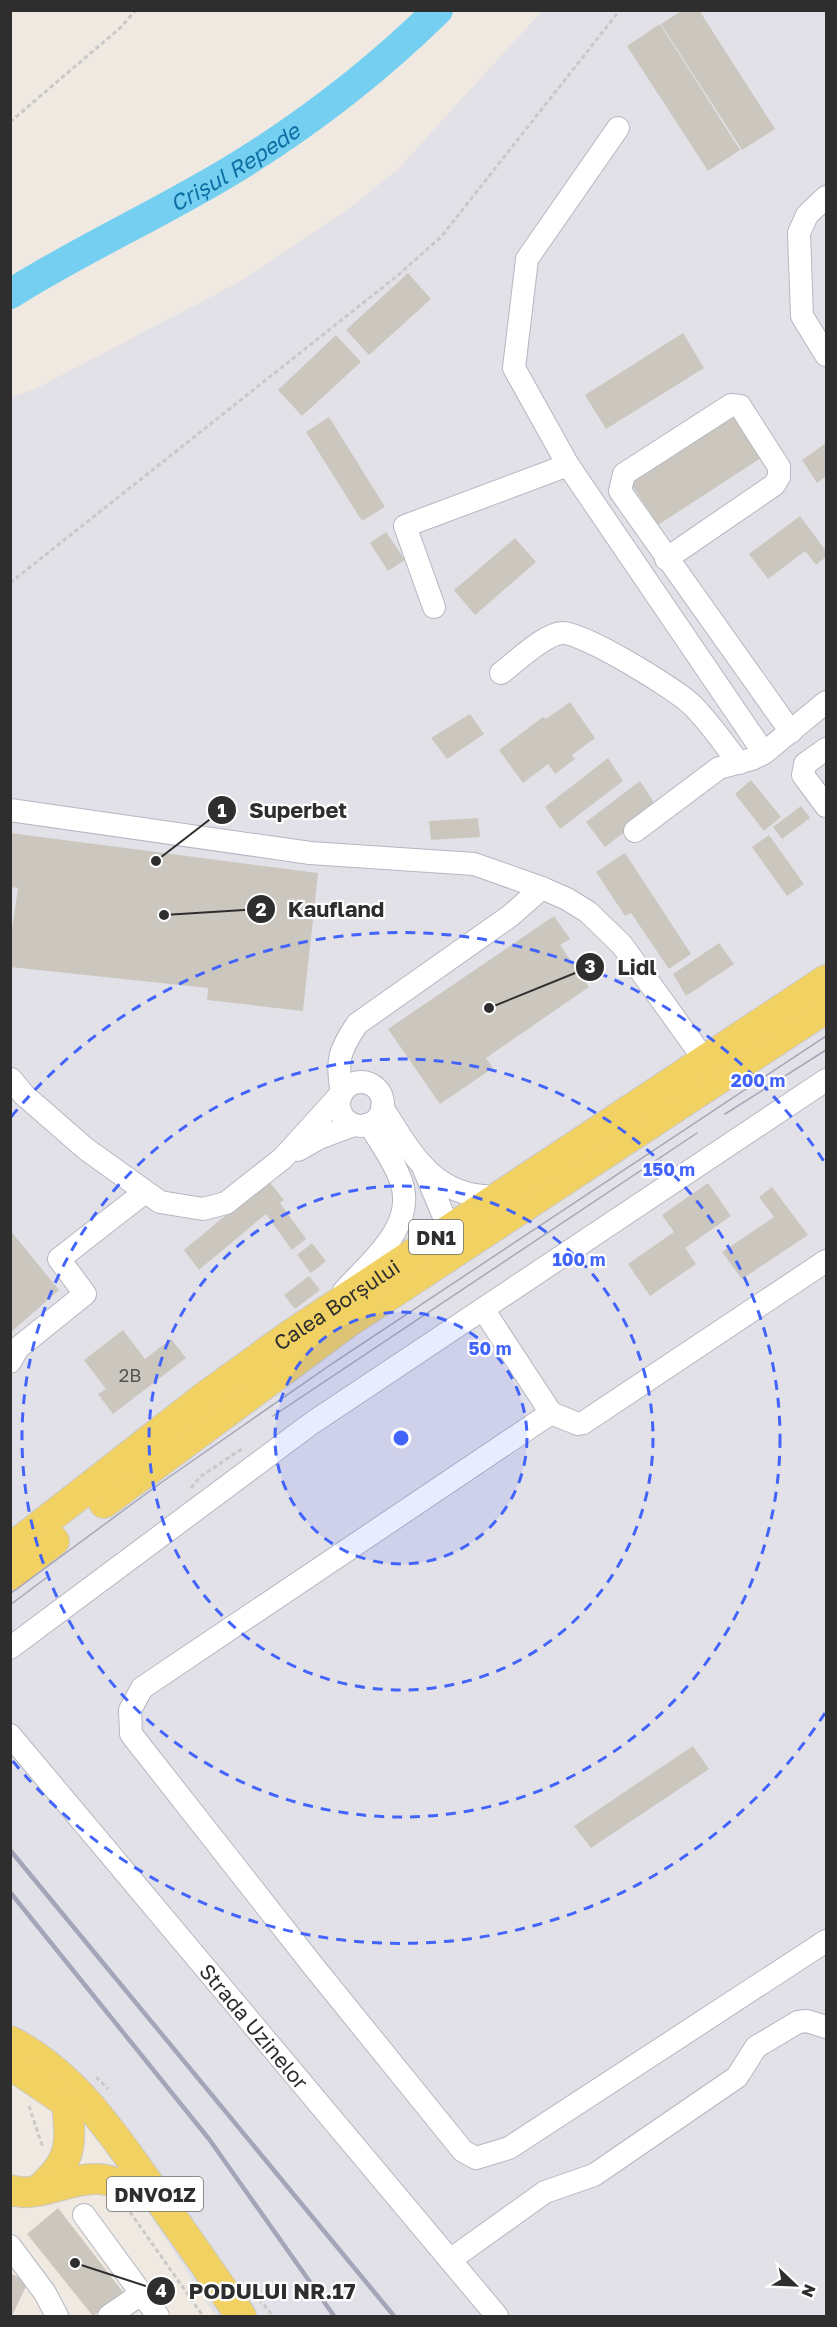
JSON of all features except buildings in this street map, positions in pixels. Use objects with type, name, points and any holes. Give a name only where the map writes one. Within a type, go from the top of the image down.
[{"type":"main road","name":"Calea Borșului","points":[[10,1549],[202,1399],[325,1312],[453,1240],[712,1070],[826,980]]},
{"type":"main road","name":"Calea Borșului","points":[[10,1575],[453,1240],[498,1196],[712,1070],[826,1008]]},
{"type":"main road","name":"DNVO1Z","points":[[10,2041],[44,2061],[95,2111],[242,2316]]},
{"type":"main road","name":"DNVO1Z","points":[[10,2064],[67,2103],[131,2200],[222,2316]]},
{"type":"main road","points":[[46,2184],[67,2158],[71,2143],[67,2103]]},
{"type":"main road","points":[[10,2190],[27,2192],[46,2184],[99,2178],[131,2200]]},
{"type":"street","points":[[618,128],[527,259],[514,368],[568,465],[764,753]]},
{"type":"street","points":[[826,197],[807,215],[799,233],[802,316],[826,355]]},
{"type":"street","points":[[666,559],[774,485],[779,477],[779,467],[740,406],[731,405],[624,474],[620,491],[666,559],[791,732]]},
{"type":"street","points":[[434,607],[405,526],[568,465]]},
{"type":"street","points":[[501,673],[549,637],[564,632],[587,641],[667,685],[692,705],[739,763]]},
{"type":"street","points":[[635,831],[702,778],[719,768],[764,753],[826,702]]},
{"type":"street","points":[[826,749],[805,765],[803,775],[826,806]]},
{"type":"street","points":[[10,810],[310,853],[474,864],[542,888],[567,899],[588,912],[622,945],[712,1070]]},
{"type":"street","points":[[498,1196],[468,1194],[452,1188],[424,1169],[369,1119],[343,1118],[339,1107],[341,1094],[337,1066],[342,1047],[357,1024],[510,916],[542,888]]},
{"type":"street","points":[[11,1079],[24,1095],[86,1149],[145,1192],[160,1202],[203,1209],[226,1203],[283,1158],[319,1138],[369,1119],[381,1094],[355,1063],[353,1048],[357,1024]]},
{"type":"street","points":[[10,1648],[312,1423],[826,1080]]},
{"type":"street","points":[[283,1158],[341,1094],[357,1082],[371,1084]]},
{"type":"street","points":[[325,1312],[394,1234],[402,1217],[402,1183],[369,1119]]},
{"type":"street","points":[[424,1169],[453,1240]]},
{"type":"street","points":[[10,1362],[18,1348],[85,1294],[59,1259],[145,1192]]},
{"type":"street","points":[[483,1309],[551,1413],[578,1424],[583,1423],[826,1261]]},
{"type":"street","points":[[551,1413],[142,1688],[130,1710],[131,1734],[314,1967],[463,2151],[476,2157],[509,2148],[826,1941]]},
{"type":"street","name":"Strada Uzinelor","points":[[10,1735],[498,2316]]},
{"type":"street","points":[[450,2260],[545,2192],[594,2175],[737,2077],[756,2048],[764,2042],[798,2022],[807,2021],[826,2027]]},
{"type":"street","points":[[84,2215],[158,2316]]},
{"type":"street","points":[[10,2246],[45,2293],[57,2316]]},
{"type":"street","points":[[109,2316],[141,2294]]},
{"type":"path","points":[[10,122],[120,28],[136,10]]},
{"type":"path","points":[[10,583],[398,276],[441,237],[620,10]]},
{"type":"path","points":[[27,2099],[42,2144],[46,2184]]},
{"type":"path","points":[[131,2200],[203,2316]]},
{"type":"shaded area","points":[[542,11],[826,11],[826,2316],[216,2316],[99,2138],[11,2026],[11,397],[35,389],[241,281],[347,210],[398,169]]},
{"type":"waterway","name":"Crișul Repede","points":[[10,294],[216,179],[271,145],[321,110],[369,72],[438,10]]},
{"type":"tram line","points":[[10,1594],[162,1482],[333,1363],[826,1036]]},
{"type":"tram line","points":[[725,1114],[826,1050]]},
{"type":"tram line","points":[[273,1416],[697,1133]]},
{"type":"tram line","points":[[10,1605],[46,1578]]},
{"type":"railway","points":[[10,1850],[394,2316]]},
{"type":"railway","points":[[10,1892],[209,2139],[334,2316]]},
{"type":"place","name":"Superbet","points":[[156,861]]},
{"type":"place","name":"Kaufland","points":[[164,915]]},
{"type":"place","name":"Lidl","points":[[489,1008]]},
{"type":"place","name":"PODULUI NR.17","points":[[75,2263]]}]
